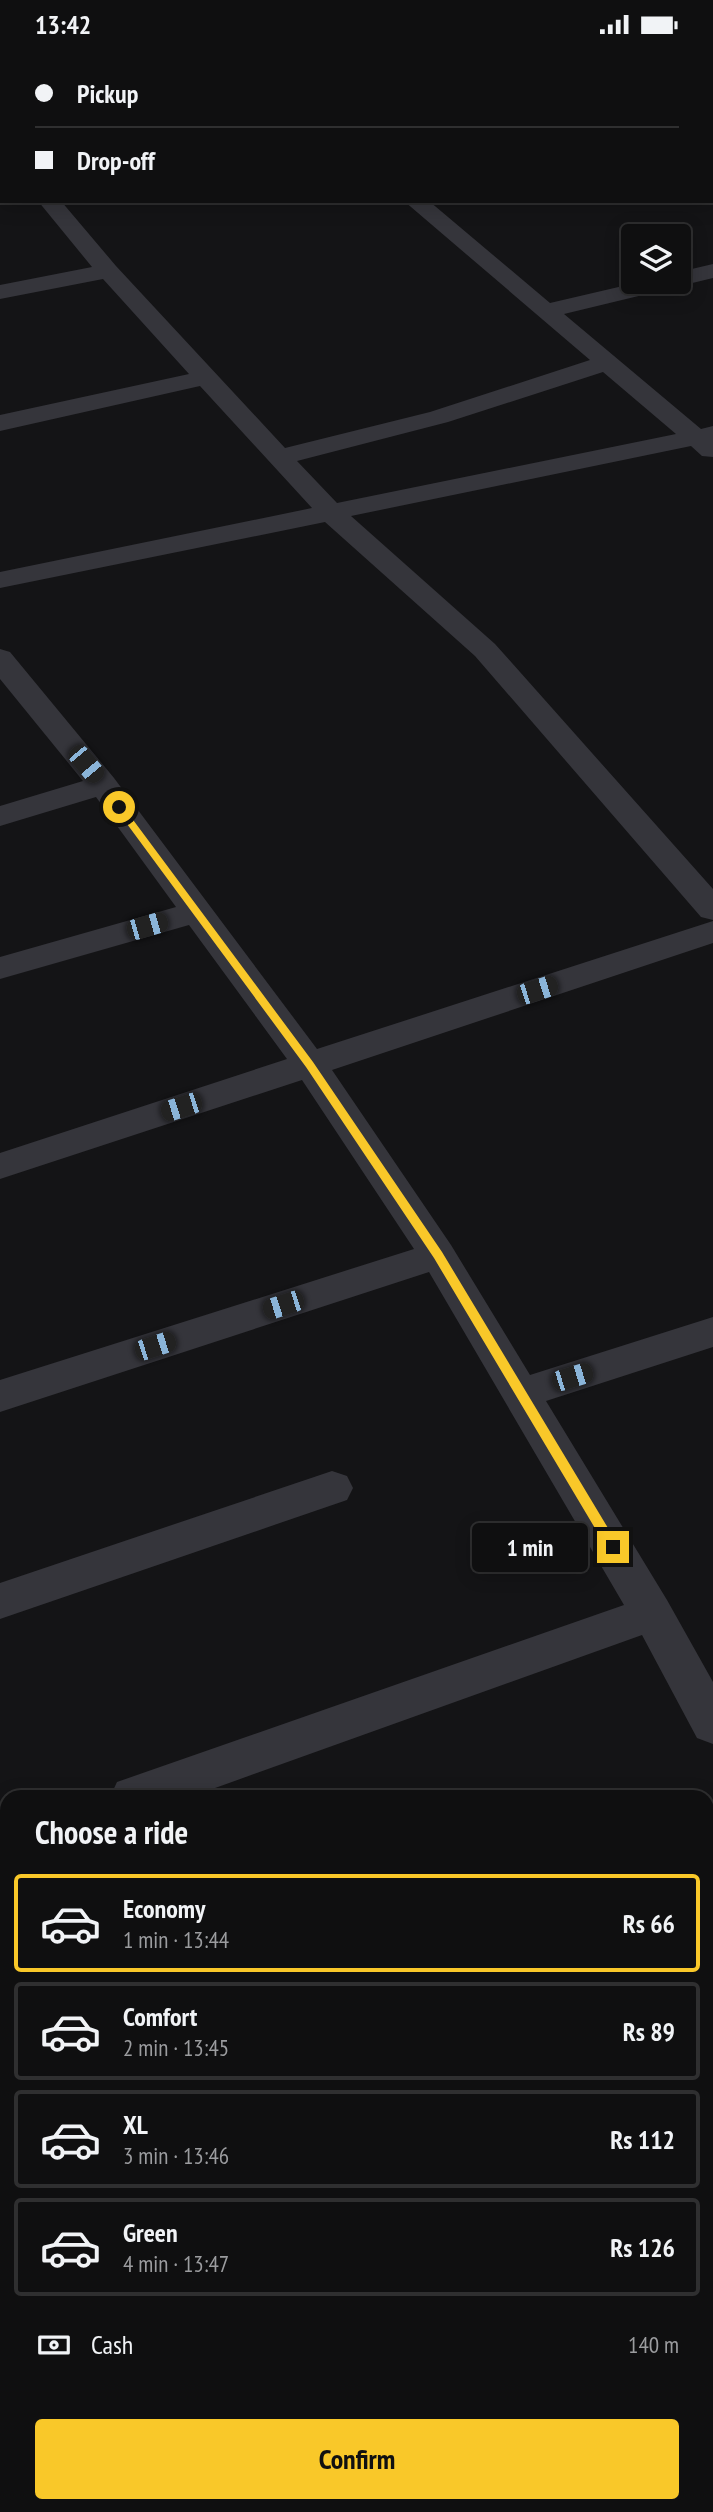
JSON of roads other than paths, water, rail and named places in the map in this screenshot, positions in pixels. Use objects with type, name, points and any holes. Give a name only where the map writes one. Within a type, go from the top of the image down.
[{"type":"street","points":[[51,203],[108,271],[331,513],[485,650],[713,910]]},
{"type":"street","points":[[417,203],[607,363],[707,441]]},
{"type":"street","points":[[0,292],[108,271]]},
{"type":"street","points":[[691,276],[713,271]]},
{"type":"street","points":[[546,311],[621,293]]},
{"type":"street","points":[[280,457],[439,417],[607,363]]},
{"type":"street","points":[[0,423],[208,377]]},
{"type":"street","points":[[0,580],[707,441]]},
{"type":"street","points":[[5,673],[103,786],[310,1065],[438,1255],[652,1613],[713,1724]]},
{"type":"street","points":[[0,816],[103,786]]},
{"type":"street","points":[[0,968],[196,912]]},
{"type":"street","points":[[0,1166],[713,932]]},
{"type":"street","points":[[0,1396],[438,1255]]},
{"type":"street","points":[[521,1393],[713,1332]]},
{"type":"street","points":[[0,1601],[332,1488]]},
{"type":"street","points":[[153,1790],[652,1613]]}]
